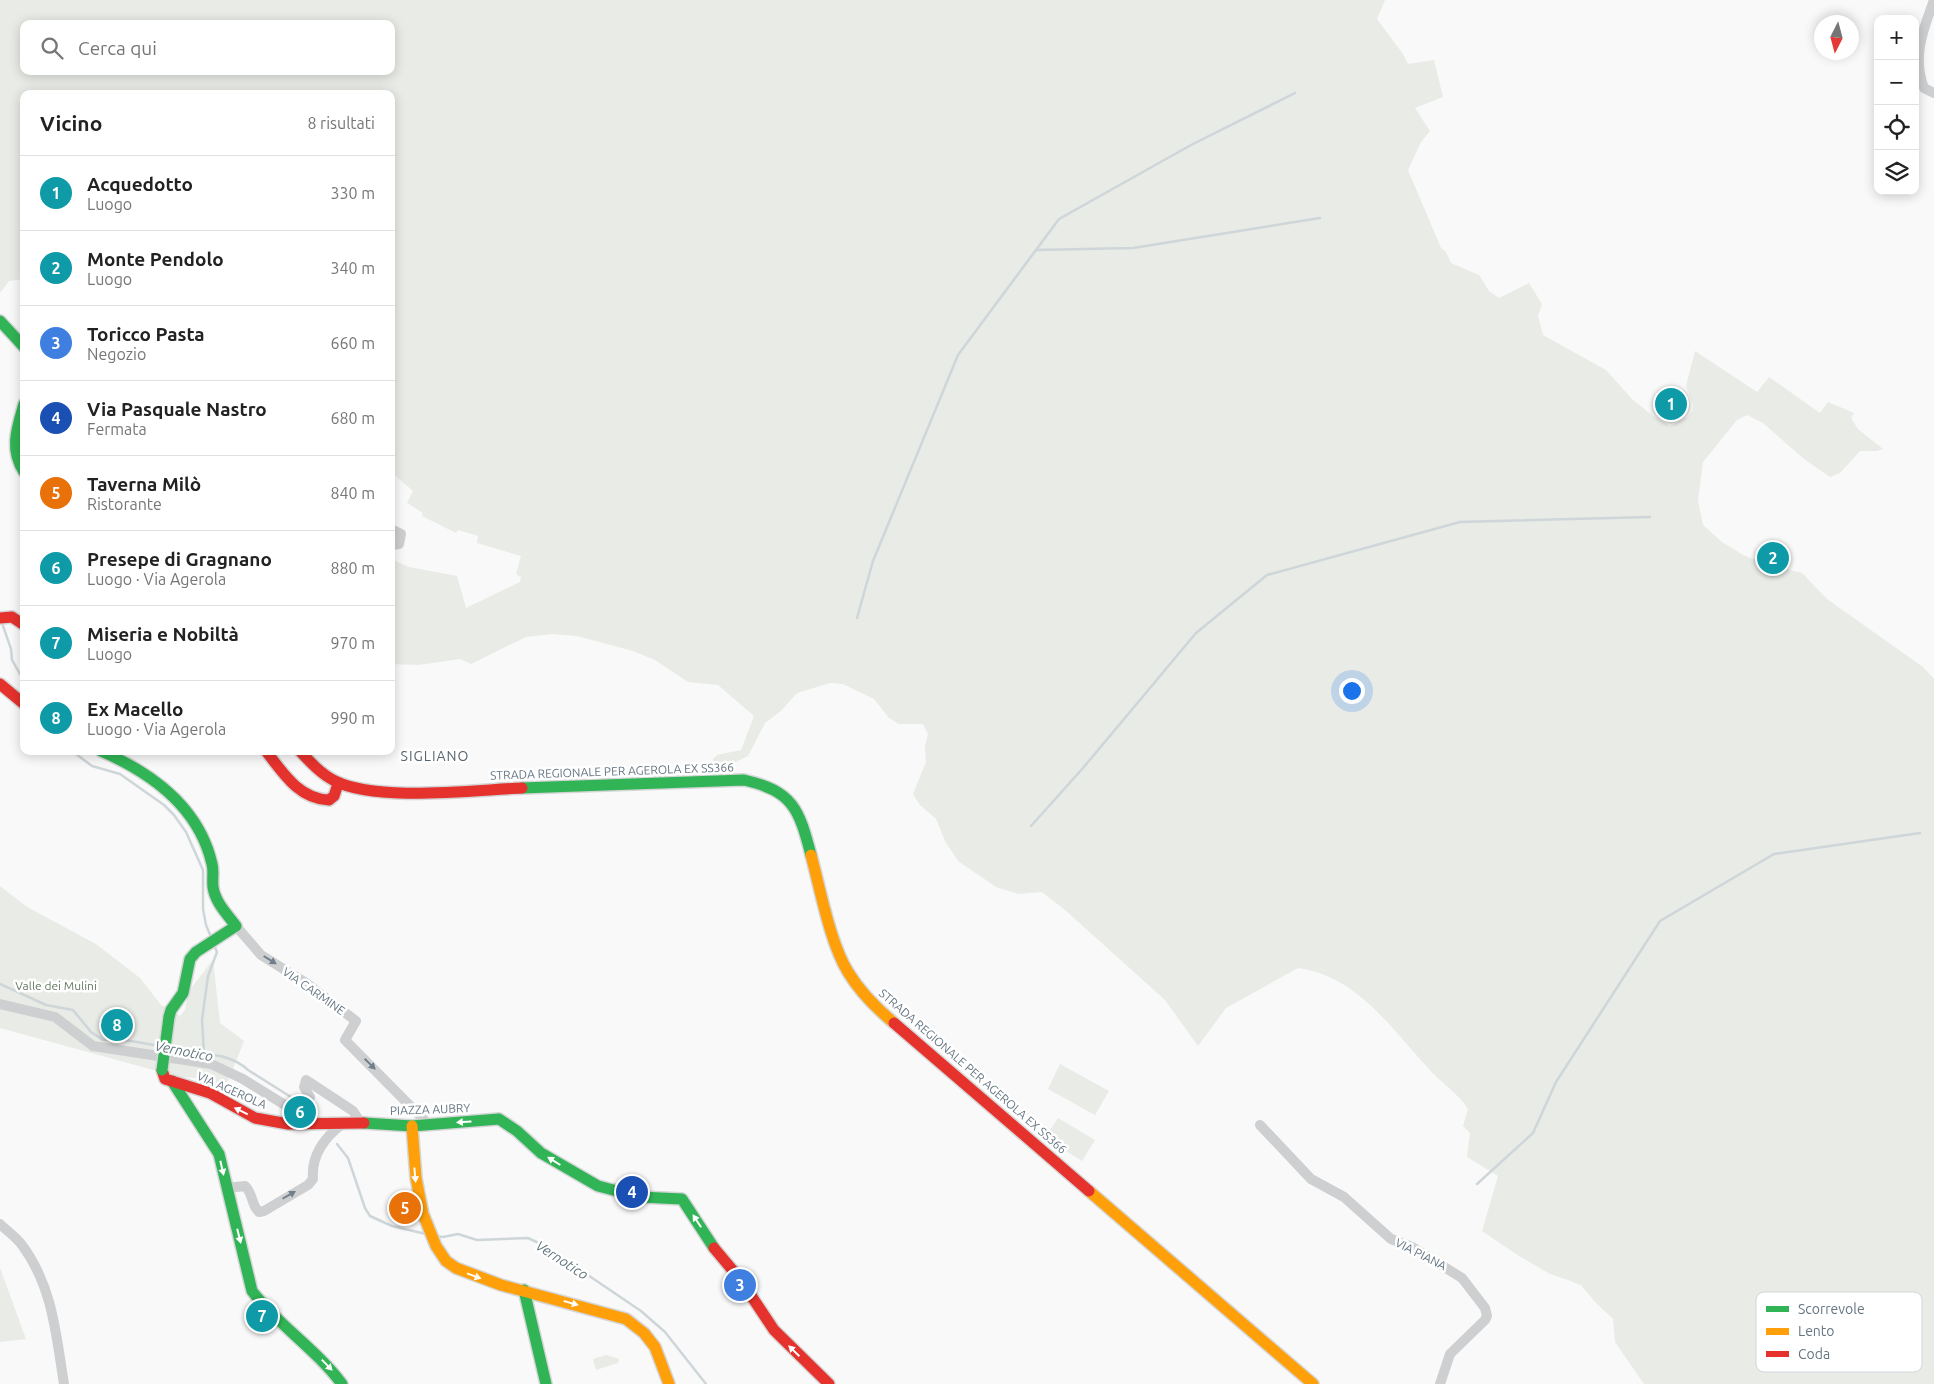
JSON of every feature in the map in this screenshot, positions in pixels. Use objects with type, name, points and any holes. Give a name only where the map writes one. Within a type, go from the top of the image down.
[{"type":"street","points":[[1934,0],[1918,51],[1918,67],[1924,88],[1934,93]]},
{"type":"street","points":[[0,322],[20,343]]},
{"type":"street","points":[[20,419],[13,446],[16,463],[20,468]]},
{"type":"street","points":[[395,531],[401,534],[402,539],[399,544],[395,544]]},
{"type":"street","points":[[2,617],[16,618],[20,622]]},
{"type":"street","points":[[0,684],[20,701]]},
{"type":"street","points":[[0,693],[14,696]]},
{"type":"street","points":[[110,755],[138,767],[176,796],[188,811],[212,862],[216,895],[236,926]]},
{"type":"street","points":[[269,755],[290,781],[302,792],[314,799],[329,800],[334,796],[338,784]]},
{"type":"street","name":"STRADA REGIONALE PER AGEROLA EX SS366","points":[[303,755],[314,769],[338,784],[362,791],[400,793],[744,780],[767,785],[790,803],[804,828],[836,945],[847,971],[874,1006],[1314,1384]]},
{"type":"street","name":"VIA AGEROLA","points":[[236,926],[196,952],[190,959],[183,993],[170,1010],[162,1070],[165,1079],[203,1091],[255,1118],[288,1124],[342,1124]]},
{"type":"street","name":"VIA CARMINE","points":[[236,926],[261,955],[306,983],[356,1021],[345,1040],[429,1125]]},
{"type":"street","points":[[0,1004],[54,1017],[93,1046],[212,1064],[293,1110],[301,1112],[310,1097],[304,1087],[306,1080],[353,1111],[362,1123]]},
{"type":"street","points":[[172,1081],[216,1146],[252,1290],[262,1304],[328,1365],[342,1384]]},
{"type":"street","points":[[192,1108],[191,1102],[194,1096],[203,1091]]},
{"type":"street","name":"PIAZZA AUBRY","points":[[342,1124],[362,1123],[412,1126],[499,1119],[518,1131],[541,1153],[598,1186],[640,1197],[682,1199],[723,1261],[740,1279],[774,1330],[829,1384]]},
{"type":"street","points":[[227,1188],[246,1186],[250,1192],[254,1208],[259,1212],[264,1211],[308,1185],[313,1179],[314,1159],[326,1139],[342,1124]]},
{"type":"street","name":"VIA PIANA","points":[[1260,1125],[1311,1179],[1344,1197],[1391,1239],[1412,1247],[1462,1278],[1485,1308],[1485,1320],[1450,1354],[1440,1384]]},
{"type":"street","points":[[412,1126],[417,1194],[428,1227],[438,1247],[452,1267],[477,1277],[626,1319],[644,1330],[657,1348],[669,1384]]},
{"type":"street","points":[[0,1224],[21,1244],[35,1265],[46,1287],[54,1319],[64,1384]]},
{"type":"street","points":[[524,1290],[546,1384]]},
{"type":"green space","points":[[0,0],[1385,0],[1377,19],[1403,54],[1408,64],[1434,60],[1443,97],[1415,108],[1430,131],[1421,142],[1408,170],[1441,248],[1446,252],[1451,263],[1479,275],[1489,291],[1499,298],[1529,283],[1542,304],[1538,316],[1543,335],[1606,370],[1632,399],[1653,416],[1670,426],[1689,416],[1693,410],[1693,403],[1686,386],[1695,351],[1757,392],[1769,377],[1820,413],[1828,402],[1854,413],[1851,418],[1858,429],[1883,449],[1860,451],[1840,473],[1830,477],[1804,459],[1763,423],[1747,415],[1737,420],[1703,462],[1698,500],[1703,525],[1722,542],[1743,555],[1766,564],[1802,573],[1827,599],[1923,667],[1934,679],[1934,1384],[1644,1384],[1615,1342],[1613,1319],[1581,1285],[1548,1273],[1482,1231],[1498,1176],[1467,1157],[1470,1133],[1463,1126],[1468,1109],[1386,1020],[1355,992],[1338,981],[1319,973],[1298,968],[1226,1008],[1198,1046],[1165,1000],[1065,910],[1042,892],[1018,894],[996,887],[958,861],[945,841],[936,819],[919,804],[913,794],[926,762],[925,746],[928,734],[923,724],[899,724],[889,718],[874,699],[843,684],[830,683],[797,693],[781,711],[765,723],[748,756],[715,772],[713,759],[717,755],[741,750],[754,716],[718,685],[688,682],[655,660],[633,651],[577,636],[553,634],[526,637],[471,664],[460,659],[418,665],[395,664],[395,561],[409,567],[457,576],[466,608],[520,582],[521,577],[516,574],[521,556],[477,543],[478,536],[458,530],[456,533],[422,516],[423,513],[407,503],[413,491],[395,475],[395,90],[20,90],[20,280],[9,281],[0,293]]},
{"type":"green space","name":"Valle dei Mulini","points":[[0,886],[27,907],[96,944],[140,978],[161,1005],[180,1016],[185,1010],[188,992],[213,960],[220,1023],[244,1041],[224,1091],[199,1078],[179,1077],[0,1028]]},
{"type":"green space","points":[[1060,1064],[1109,1091],[1095,1115],[1048,1089]]},
{"type":"green space","points":[[1058,1118],[1095,1140],[1082,1161],[1045,1138]]},
{"type":"green space","points":[[0,1268],[26,1339],[0,1342]]},
{"type":"green space","points":[[606,1355],[619,1359],[618,1363],[596,1370],[593,1359]]},
{"type":"waterway","points":[[857,618],[873,561],[958,355],[1059,219],[1191,145],[1295,93]]},
{"type":"waterway","points":[[1036,250],[1133,248],[1320,218]]},
{"type":"waterway","points":[[1031,826],[1083,768],[1196,633],[1267,575],[1460,522],[1650,517]]},
{"type":"waterway","points":[[2,623],[11,649],[12,660],[20,674]]},
{"type":"waterway","points":[[77,755],[92,766],[120,774],[164,805],[174,815],[186,832],[203,870],[203,909],[206,925],[211,937]]},
{"type":"waterway","points":[[1477,1184],[1533,1133],[1556,1082],[1660,921],[1774,854],[1920,833]]},
{"type":"waterway","points":[[204,1053],[202,1020],[208,976],[217,952],[214,945]]},
{"type":"waterway","name":"Vernotico","points":[[0,984],[46,1005],[73,1010],[91,1032],[103,1040],[119,1039],[160,1046]]},
{"type":"waterway","name":"Vernotico","points":[[170,1049],[211,1054],[231,1059],[302,1104]]},
{"type":"waterway","name":"Vernotico","points":[[337,1144],[348,1158],[365,1208],[370,1216],[392,1226],[426,1234]]},
{"type":"waterway","name":"Vernotico","points":[[436,1236],[443,1237],[458,1234],[477,1240],[528,1238],[545,1246],[641,1311],[665,1332],[706,1384]]},
{"type":"traffic: fast","points":[[0,321],[20,343]]},
{"type":"traffic: fast","points":[[20,419],[16,438],[17,455],[20,465]]},
{"type":"traffic: fast","points":[[109,755],[155,781],[185,809],[206,844],[213,867],[213,887],[216,898],[236,926],[196,952],[190,959],[183,993],[171,1010],[169,1017]]},
{"type":"traffic: fast","points":[[522,788],[744,780],[760,784],[784,796],[797,814],[811,855]]},
{"type":"traffic: fast","points":[[162,1070],[169,1017]]},
{"type":"traffic: fast","points":[[172,1081],[219,1154],[252,1291],[273,1315],[321,1359],[342,1384]]},
{"type":"traffic: fast","points":[[364,1123],[412,1126],[499,1119],[517,1131],[541,1153],[598,1186],[640,1197],[682,1199],[714,1248]]},
{"type":"traffic: fast","points":[[524,1290],[546,1384]]},
{"type":"traffic: slow","points":[[811,855],[831,931],[842,960],[863,993],[894,1023]]},
{"type":"traffic: slow","points":[[412,1126],[416,1178],[423,1214],[436,1246],[446,1261],[456,1268],[501,1285],[626,1319],[644,1333],[655,1347],[669,1384]]},
{"type":"traffic: slow","points":[[1089,1191],[1313,1384]]},
{"type":"traffic: jam","points":[[0,618],[12,617],[20,622]]},
{"type":"traffic: jam","points":[[0,684],[20,701]]},
{"type":"traffic: jam","points":[[269,755],[285,776],[300,790],[318,799],[329,800],[334,796],[338,784]]},
{"type":"traffic: jam","points":[[304,755],[320,771],[335,781],[375,791],[426,793],[522,788]]},
{"type":"traffic: jam","points":[[894,1023],[1089,1191]]},
{"type":"traffic: jam","points":[[162,1070],[165,1079],[210,1093],[255,1118],[288,1124],[364,1123]]},
{"type":"traffic: jam","points":[[714,1248],[740,1279],[774,1330],[829,1384]]},
{"type":"place","name":"Acquedotto","points":[[1671,404]]},
{"type":"place","name":"Monte Pendolo","points":[[1773,558]]},
{"type":"place","name":"Ex Macello","points":[[117,1025]]},
{"type":"place","name":"Presepe di Gragnano","points":[[300,1112]]},
{"type":"place","name":"Via Pasquale Nastro","points":[[632,1192]]},
{"type":"place","name":"Taverna Milò","points":[[405,1208]]},
{"type":"place","name":"Toricco Pasta","points":[[740,1285]]},
{"type":"place","name":"Miseria e Nobiltà","points":[[262,1316]]},
{"type":"district","name":"SIGLIANO","points":[[435,756]]}]
